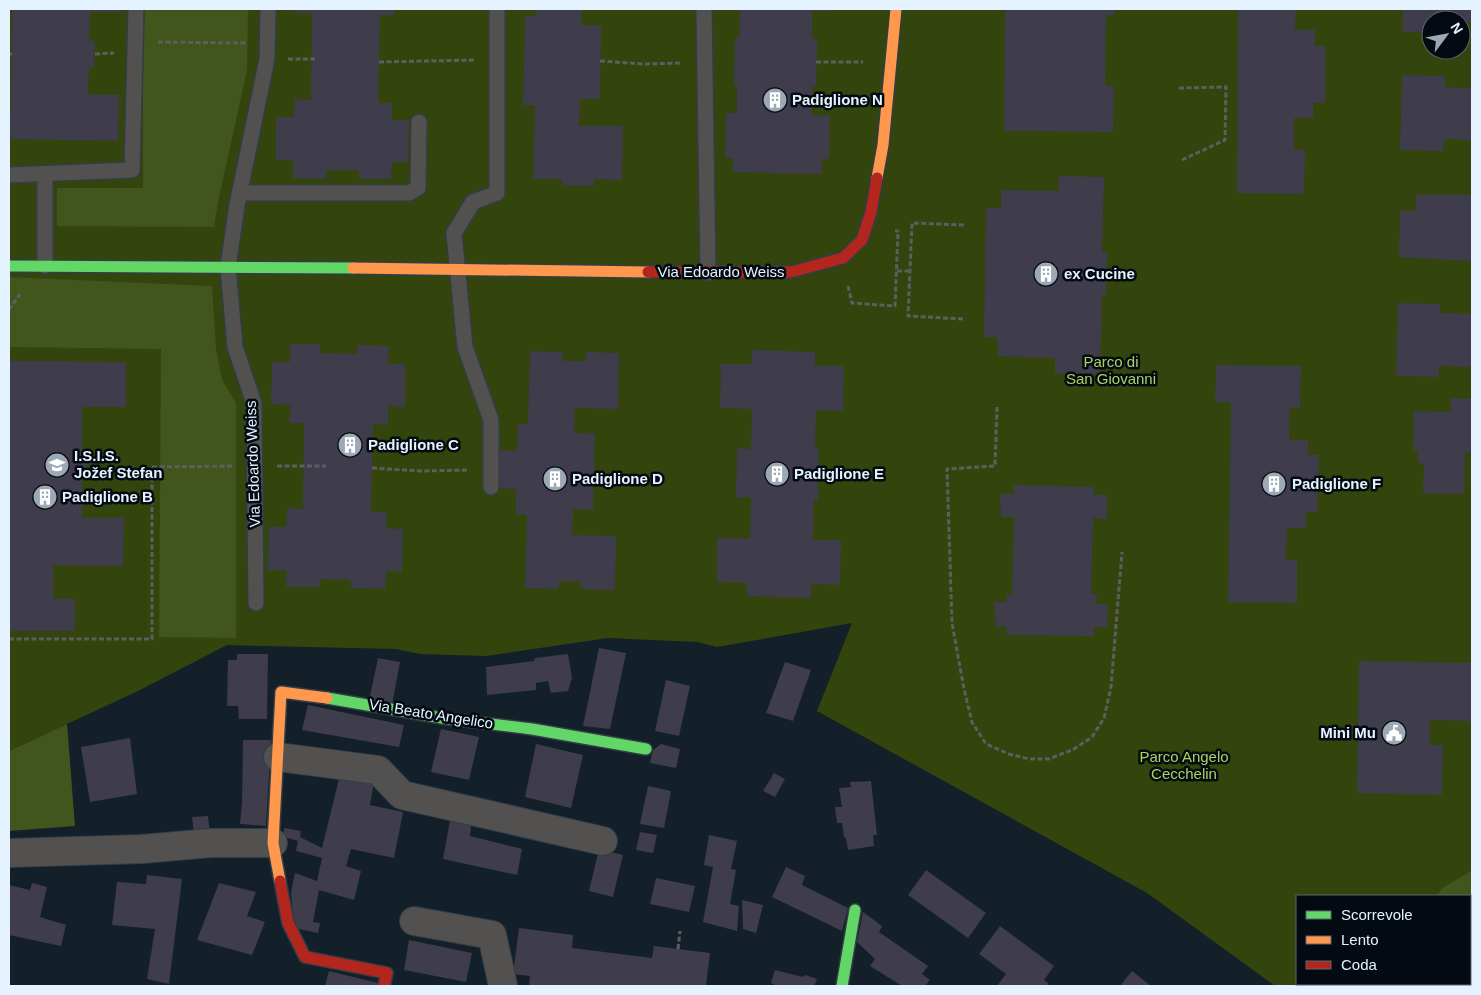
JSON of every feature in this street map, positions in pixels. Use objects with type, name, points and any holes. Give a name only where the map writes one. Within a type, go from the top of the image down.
[{"type":"street","name":"Via Edoardo Weiss","points":[[9,266],[708,273],[791,272],[843,258],[862,240],[871,212],[883,145],[896,9]]},
{"type":"street","name":"Via Beato Angelico","points":[[384,986],[387,973],[304,957],[288,923],[273,843],[281,692],[344,700],[442,718],[532,729],[646,749]]},
{"type":"street","points":[[278,757],[378,770],[402,795],[603,841]]},
{"type":"street","points":[[9,853],[142,849],[211,842],[273,843]]},
{"type":"street","points":[[842,986],[855,910]]},
{"type":"street","points":[[414,921],[492,935],[503,986]]},
{"type":"lane","points":[[9,175],[132,170],[136,9]]},
{"type":"lane","name":"Via Edoardo Weiss","points":[[256,603],[254,403],[235,347],[228,267],[239,193],[267,58],[268,9]]},
{"type":"lane","points":[[492,487],[491,420],[465,347],[454,233],[473,202],[497,193],[497,9]]},
{"type":"lane","points":[[704,9],[708,273]]},
{"type":"lane","points":[[239,193],[409,193],[418,188],[419,122]]},
{"type":"lane","points":[[45,174],[45,266]]},
{"type":"path","points":[[153,42],[230,42]]},
{"type":"path","points":[[290,59],[314,58]]},
{"type":"path","points":[[379,62],[480,60]]},
{"type":"path","points":[[600,61],[643,64],[679,63]]},
{"type":"path","points":[[816,62],[892,63]]},
{"type":"path","points":[[1179,88],[1226,87],[1225,140],[1182,160]]},
{"type":"path","points":[[963,319],[908,316],[912,223],[965,225]]},
{"type":"path","points":[[843,258],[852,303],[895,306],[898,231]]},
{"type":"path","points":[[897,271],[910,271]]},
{"type":"path","points":[[997,407],[995,466],[947,469],[952,623],[972,722],[986,744],[1008,754],[1029,759],[1049,759],[1074,749],[1092,737],[1104,718],[1111,687],[1122,552]]},
{"type":"path","points":[[9,639],[152,639],[152,467],[217,466]]},
{"type":"path","points":[[280,466],[326,466]]},
{"type":"path","points":[[372,468],[421,471],[471,470]]},
{"type":"path","points":[[678,949],[680,931]]},
{"type":"green space","name":"Parco di San Giovanni","points":[[9,9],[1472,9],[1472,870],[1442,888],[1437,895],[1296,895],[1296,985],[1370,986],[1275,986],[1147,893],[817,711],[852,623],[717,647],[698,642],[608,638],[486,656],[420,654],[396,649],[227,645],[138,691],[9,751]]},
{"type":"green space","points":[[143,9],[248,9],[247,70],[214,227],[57,226],[57,188],[143,188]]},
{"type":"green space","points":[[9,277],[212,286],[216,349],[222,380],[236,403],[236,638],[159,637],[161,349],[9,347]]},
{"type":"green space","points":[[67,724],[75,826],[9,831],[9,751]]},
{"type":"green space","points":[[1472,870],[1472,986],[1370,986],[1471,985],[1471,895],[1437,895],[1442,888]]},
{"type":"building","points":[[12,9],[121,9],[121,12],[90,12],[89,41],[95,41],[94,67],[89,67],[88,94],[119,95],[118,141],[11,139],[11,135],[9,135],[9,111],[11,111]]},
{"type":"building","points":[[295,9],[394,9],[394,15],[380,15],[378,103],[392,103],[392,120],[409,120],[408,162],[392,162],[391,179],[359,179],[359,170],[326,170],[326,179],[293,178],[293,160],[276,160],[276,117],[294,117],[295,99],[311,100],[312,13],[295,13]]},
{"type":"building","points":[[536,9],[582,9],[581,25],[601,25],[600,99],[580,99],[579,126],[623,126],[622,180],[594,179],[594,186],[562,185],[562,179],[533,179],[535,105],[523,105],[525,15],[536,16]]},
{"type":"building","name":"Padiglione N","points":[[740,9],[832,9],[832,11],[812,11],[812,38],[817,39],[817,45],[816,87],[812,86],[812,115],[830,116],[829,159],[822,159],[822,174],[733,172],[733,158],[725,158],[726,113],[737,113],[737,85],[734,85],[735,38],[739,38]]},
{"type":"building","points":[[1005,9],[1115,9],[1115,15],[1106,15],[1105,86],[1114,86],[1113,132],[1004,131]]},
{"type":"building","points":[[1238,9],[1296,9],[1295,30],[1315,30],[1315,46],[1325,46],[1325,103],[1313,103],[1313,118],[1294,118],[1294,150],[1305,150],[1304,194],[1237,193]]},
{"type":"building","points":[[1403,9],[1472,9],[1472,22],[1471,10],[1421,10],[1421,32],[1403,32]]},
{"type":"building","points":[[1402,75],[1445,76],[1445,87],[1472,88],[1472,140],[1444,139],[1443,151],[1400,150]]},
{"type":"building","name":"ex Cucine","points":[[1059,176],[1104,177],[1102,252],[1107,252],[1106,295],[1102,295],[1100,374],[1055,373],[1055,358],[998,356],[998,337],[984,337],[986,208],[1001,208],[1001,190],[1059,191]]},
{"type":"building","points":[[1416,195],[1472,195],[1472,261],[1399,257],[1400,211],[1416,211]]},
{"type":"building","points":[[1398,303],[1440,304],[1440,313],[1472,314],[1472,367],[1439,366],[1439,377],[1396,376]]},
{"type":"building","name":"Padiglione C","points":[[290,344],[320,344],[320,353],[357,354],[357,345],[389,346],[388,364],[405,364],[405,407],[388,406],[388,425],[373,424],[371,512],[387,512],[386,528],[403,529],[402,572],[386,571],[385,589],[351,588],[351,580],[320,579],[320,587],[286,587],[287,570],[268,570],[269,527],[286,527],[287,508],[303,509],[304,423],[289,423],[290,405],[271,404],[272,362],[290,362]]},
{"type":"building","name":"Padiglione E","points":[[752,350],[815,352],[815,366],[844,366],[843,411],[816,410],[815,449],[819,450],[818,500],[814,499],[813,540],[841,540],[840,585],[811,584],[811,598],[747,596],[747,583],[717,582],[717,538],[750,539],[751,497],[736,498],[737,448],[751,449],[752,409],[720,408],[721,364],[751,364]]},
{"type":"building","name":"Padiglione D","points":[[530,351],[563,352],[562,361],[586,361],[586,352],[619,353],[618,409],[575,408],[574,433],[595,434],[593,509],[573,509],[572,535],[616,536],[615,590],[580,589],[581,581],[559,581],[559,589],[525,588],[527,515],[516,514],[516,489],[499,488],[500,450],[517,451],[518,424],[528,424]]},
{"type":"building","name":"Padiglione B","points":[[9,361],[126,362],[126,407],[82,407],[82,451],[87,451],[87,476],[82,476],[82,518],[124,518],[123,566],[53,565],[53,599],[75,599],[75,631],[9,631]]},
{"type":"building","name":"Padiglione F","points":[[1216,365],[1301,366],[1300,408],[1290,408],[1289,440],[1308,440],[1308,455],[1319,455],[1317,512],[1306,512],[1306,528],[1287,528],[1286,560],[1297,560],[1297,603],[1228,602],[1231,402],[1215,402]]},
{"type":"building","points":[[1451,398],[1472,399],[1472,452],[1465,452],[1464,494],[1423,493],[1424,463],[1418,463],[1418,450],[1413,450],[1414,411],[1451,412]]},
{"type":"building","points":[[1014,485],[1094,487],[1094,495],[1107,495],[1107,519],[1093,518],[1091,594],[1097,594],[1096,604],[1108,604],[1107,627],[1094,627],[1094,636],[1007,635],[1006,626],[996,627],[994,602],[1006,603],[1007,594],[1012,594],[1014,517],[1001,517],[1000,494],[1014,494]]},
{"type":"building","points":[[599,648],[626,653],[610,729],[583,726]]},
{"type":"building","points":[[237,654],[268,654],[267,719],[239,719],[238,706],[227,706],[228,660],[237,660]]},
{"type":"building","points":[[568,654],[572,678],[568,691],[551,693],[548,681],[536,683],[536,690],[487,695],[486,667],[534,661],[535,658]]},
{"type":"building","points":[[378,658],[400,662],[392,705],[369,701]]},
{"type":"building","name":"Mini Mu","points":[[1359,661],[1472,663],[1472,721],[1430,720],[1430,745],[1443,745],[1442,795],[1357,793]]},
{"type":"building","points":[[785,662],[811,670],[793,721],[766,713]]},
{"type":"building","points":[[666,680],[690,686],[679,736],[655,731]]},
{"type":"building","points":[[308,705],[404,725],[399,747],[302,730]]},
{"type":"building","points":[[441,729],[479,737],[469,780],[431,772]]},
{"type":"building","points":[[130,738],[137,794],[90,802],[81,747]]},
{"type":"building","points":[[243,740],[271,740],[266,826],[240,824]]},
{"type":"building","points":[[536,744],[583,755],[571,808],[525,797]]},
{"type":"building","points":[[661,744],[680,749],[676,768],[650,763],[653,750]]},
{"type":"building","points":[[341,771],[374,781],[370,805],[403,812],[394,858],[351,849],[346,866],[361,871],[354,900],[319,890],[313,922],[320,923],[318,933],[294,928],[291,892],[295,873],[317,881],[322,858],[296,851],[298,841],[284,837],[284,828],[301,831],[300,837],[322,848]]},
{"type":"building","points":[[774,773],[785,779],[775,797],[763,791]]},
{"type":"building","points":[[871,781],[877,835],[873,835],[874,846],[848,850],[842,823],[837,823],[835,807],[842,807],[839,788],[851,787],[850,782]]},
{"type":"building","points":[[648,786],[671,791],[664,828],[640,824]]},
{"type":"building","points":[[451,815],[472,818],[470,836],[522,849],[517,875],[443,859]]},
{"type":"building","points":[[208,816],[210,833],[194,834],[192,817]]},
{"type":"building","points":[[640,832],[657,835],[653,853],[636,850]]},
{"type":"building","points":[[709,835],[737,841],[731,869],[736,870],[730,904],[739,906],[737,931],[703,922],[713,867],[704,865]]},
{"type":"building","points":[[599,849],[623,855],[613,897],[589,891]]},
{"type":"building","points":[[786,867],[805,876],[802,885],[848,908],[842,931],[772,897]]},
{"type":"building","points":[[926,870],[986,913],[968,938],[908,895]]},
{"type":"building","points":[[147,875],[182,879],[169,984],[147,979],[155,929],[112,925],[117,882],[146,884]]},
{"type":"building","points":[[656,878],[695,886],[689,912],[650,904]]},
{"type":"building","points":[[32,883],[47,887],[40,917],[66,925],[61,946],[9,935],[9,885],[30,890]]},
{"type":"building","points":[[219,883],[256,892],[247,916],[265,922],[252,955],[197,940]]},
{"type":"building","points":[[742,900],[763,905],[756,933],[743,929]]},
{"type":"building","points":[[863,912],[882,926],[879,932],[928,966],[922,974],[930,980],[925,986],[902,986],[870,966],[875,959],[857,942]]},
{"type":"building","points":[[1000,926],[1054,966],[1044,980],[1049,984],[1047,986],[997,986],[1006,974],[979,954]]},
{"type":"building","points":[[519,928],[573,935],[572,948],[652,958],[654,946],[710,953],[706,986],[529,986],[530,976],[513,974]]},
{"type":"building","points":[[409,940],[472,953],[466,982],[404,970]]},
{"type":"building","points":[[775,970],[817,979],[814,986],[777,986],[771,983]]},
{"type":"building","points":[[329,971],[378,983],[377,986],[325,986]]},
{"type":"building","points":[[1132,971],[1151,986],[1120,986]]},
{"type":"traffic: fast","points":[[9,266],[353,268]]},
{"type":"traffic: fast","points":[[327,698],[442,718],[532,729],[646,749]]},
{"type":"traffic: fast","points":[[842,986],[855,910]]},
{"type":"traffic: slow","points":[[877,178],[883,145],[896,9]]},
{"type":"traffic: slow","points":[[353,268],[648,272]]},
{"type":"traffic: slow","points":[[280,881],[273,843],[281,692],[327,698]]},
{"type":"traffic: jam","points":[[648,272],[791,272],[843,258],[862,240],[871,212],[877,178]]},
{"type":"traffic: jam","points":[[280,881],[288,923],[305,957],[387,973],[384,986]]},
{"type":"place","name":"Padiglione N","points":[[775,100]]},
{"type":"place","name":"ex Cucine","points":[[1046,274]]},
{"type":"place","name":"Padiglione C","points":[[350,445]]},
{"type":"place","name":"I.S.I.S. Jožef Stefan","points":[[57,465]]},
{"type":"place","name":"Padiglione E","points":[[777,474]]},
{"type":"place","name":"Padiglione D","points":[[555,479]]},
{"type":"place","name":"Padiglione F","points":[[1274,484]]},
{"type":"place","name":"Padiglione B","points":[[45,497]]},
{"type":"place","name":"Mini Mu","points":[[1394,733]]},
{"type":"park label","name":"Parco Angelo Cecchelin","points":[[1184,766]]}]
